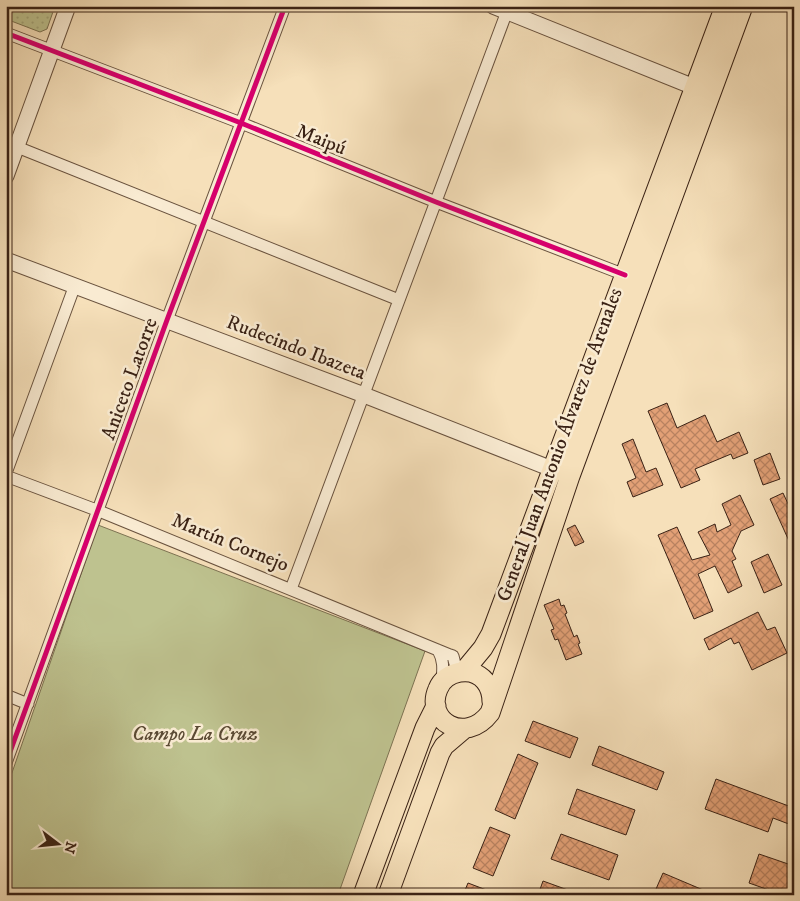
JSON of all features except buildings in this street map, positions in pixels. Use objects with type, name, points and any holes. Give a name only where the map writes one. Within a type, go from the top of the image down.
[{"type":"main road","name":"General Juan Antonio Álvarez de Arenales","points":[[362,895],[425,728],[436,706],[435,697],[454,675],[483,648],[491,634],[725,6]]},
{"type":"main road","name":"General Juan Antonio Álvarez de Arenales","points":[[388,895],[440,753],[444,746],[464,729],[474,727],[490,713],[492,702],[570,476],[743,6]]},
{"type":"main road","points":[[454,675],[475,674],[485,680],[490,688],[492,702]]},
{"type":"main road","points":[[436,706],[442,719],[447,724],[455,728],[464,729]]},
{"type":"street","points":[[6,176],[68,6]]},
{"type":"street","name":"Aniceto Latorre","points":[[6,763],[167,320],[285,6]]},
{"type":"street","points":[[291,588],[436,202],[503,8],[694,87]]},
{"type":"street","name":"Maipú","points":[[6,33],[241,123],[625,276]]},
{"type":"street","points":[[17,147],[399,300]]},
{"type":"street","name":"Rudecindo Ibazeta","points":[[6,260],[364,395],[570,476]]},
{"type":"street","points":[[6,474],[75,285]]},
{"type":"street","name":"Martín Cornejo","points":[[6,474],[291,588],[453,656],[454,675]]},
{"type":"street","points":[[438,650],[444,667],[454,675]]},
{"type":"street","points":[[6,696],[28,704]]},
{"type":"green space","points":[[6,6],[55,6],[47,29],[40,32],[6,19]]},
{"type":"green space","name":"Campo La Cruz","points":[[98,525],[425,651],[338,895],[6,895],[6,790]]},
{"type":"cycle path","points":[[6,763],[167,320],[285,6]]},
{"type":"cycle path","points":[[6,33],[241,123],[436,202],[625,275]]}]
